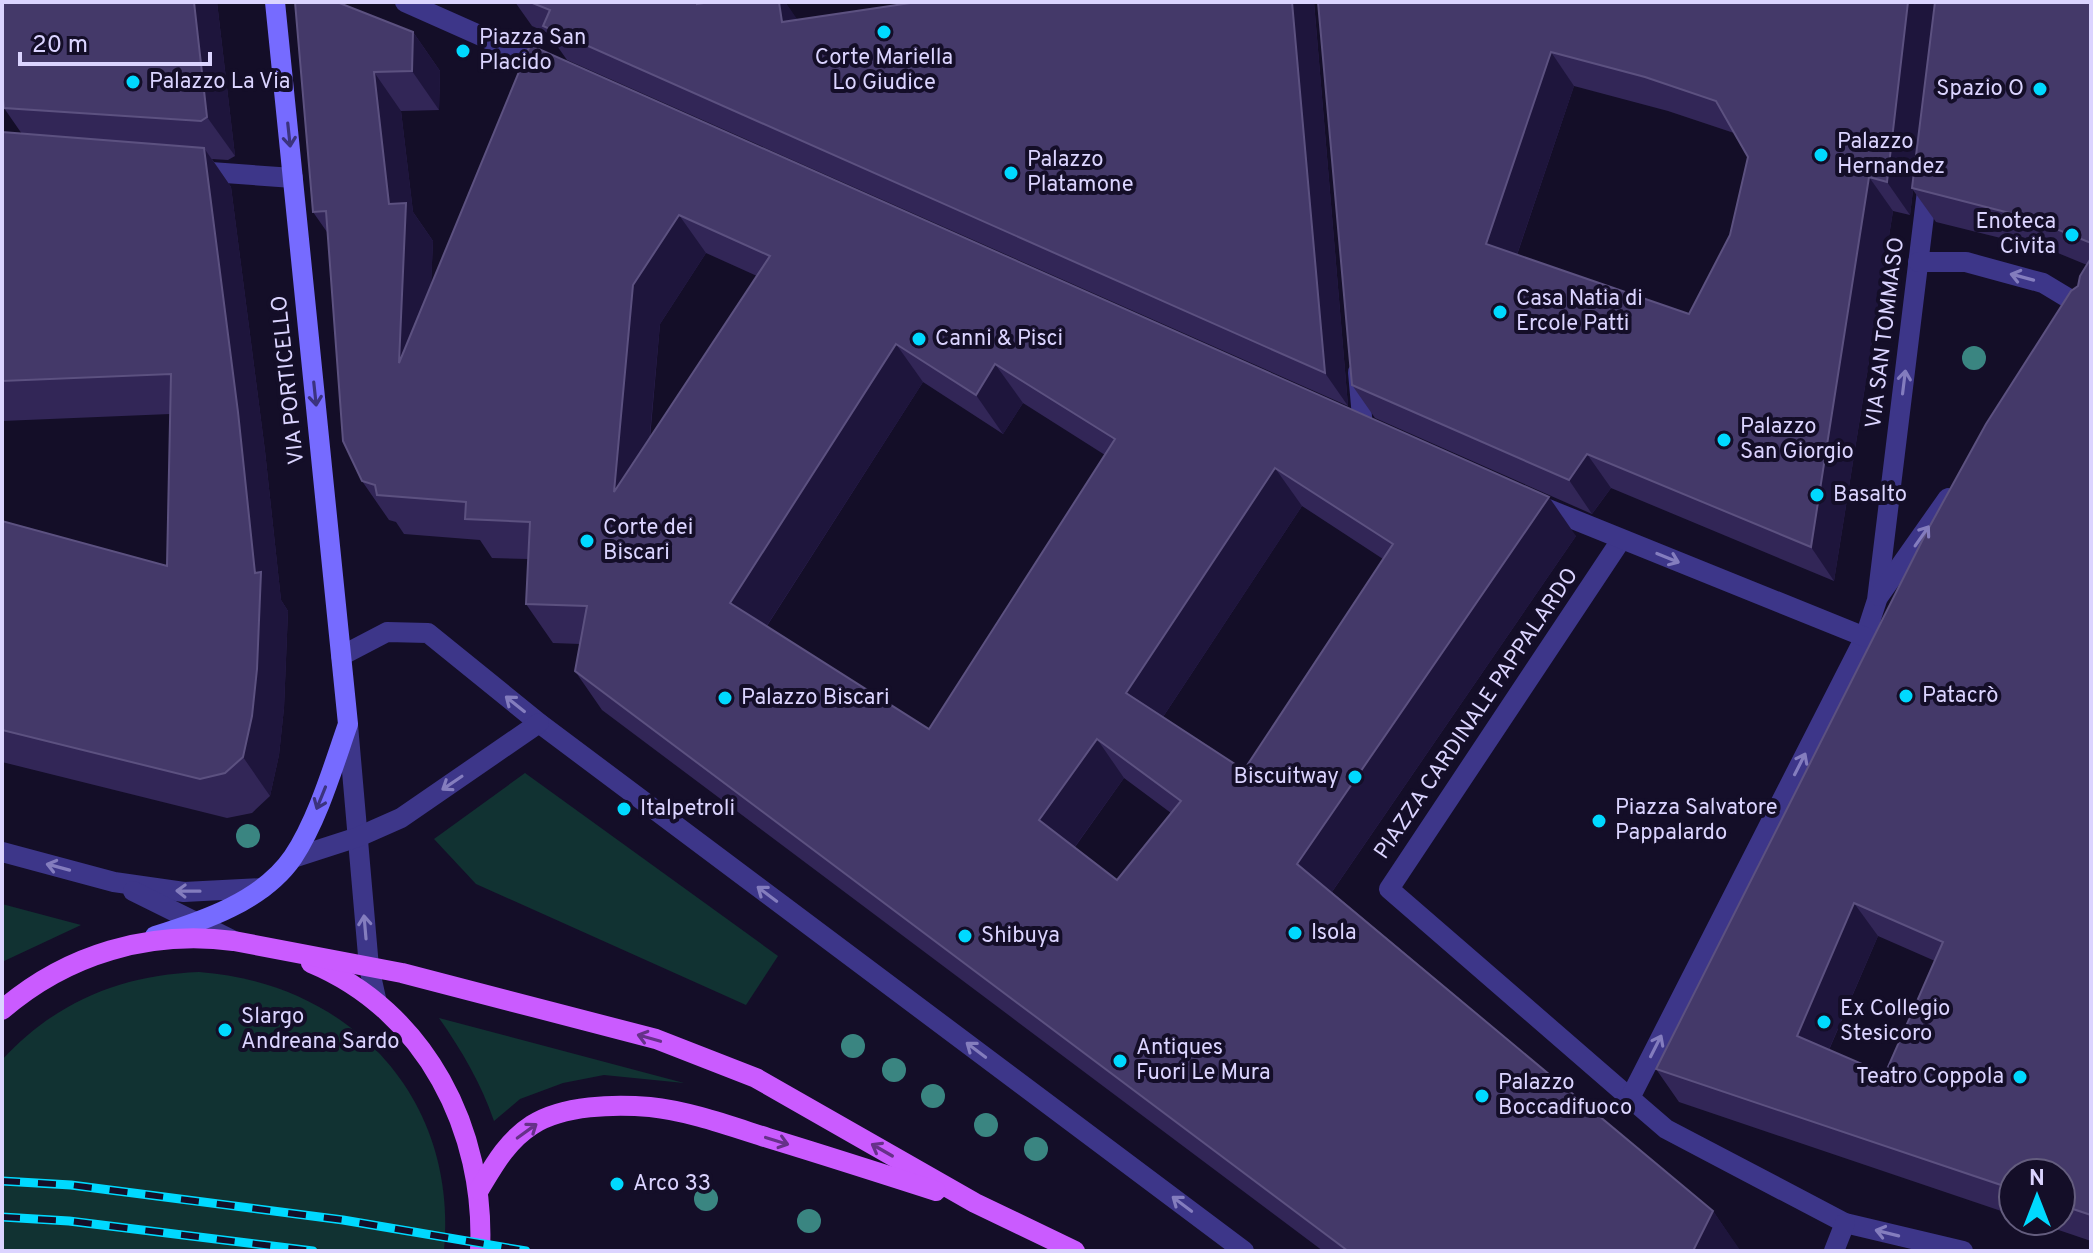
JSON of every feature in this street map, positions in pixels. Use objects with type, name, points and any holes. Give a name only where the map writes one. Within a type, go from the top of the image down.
[{"type":"main road","name":"VIA PORTICELLO","points":[[275,2],[348,724]]},
{"type":"main road","points":[[2,1010],[44,978],[72,964],[198,923],[263,888],[293,858],[321,800],[348,724]]},
{"type":"main road","points":[[132,944],[183,937],[262,946],[402,973],[670,1045],[756,1078],[975,1203],[1075,1251]]},
{"type":"main road","points":[[262,946],[323,968],[377,1003],[420,1049],[446,1087],[474,1160],[479,1190],[480,1251]]},
{"type":"main road","points":[[479,1190],[503,1149],[533,1124],[572,1110],[612,1105],[653,1107],[719,1124],[975,1203]]},
{"type":"street","points":[[405,2],[566,73]]},
{"type":"street","points":[[172,170],[293,178]]},
{"type":"street","name":"VIA SAN TOMMASO","points":[[1877,600],[1929,170]]},
{"type":"street","points":[[1918,262],[1966,262],[2043,283],[2083,313]]},
{"type":"street","points":[[1356,349],[1363,427]]},
{"type":"street","points":[[1630,1098],[1865,637],[1877,600],[1958,485]]},
{"type":"street","points":[[1515,494],[1621,540],[1865,637]]},
{"type":"street","name":"PIAZZA CARDINALE PAPPALARDO","points":[[1621,540],[1389,889],[1666,1129],[1845,1223],[1963,1251]]},
{"type":"street","points":[[341,656],[387,632],[428,633],[539,723],[1244,1251]]},
{"type":"street","points":[[293,858],[358,837],[401,818],[539,723]]},
{"type":"street","points":[[348,724],[369,967],[377,1003]]},
{"type":"street","points":[[2,852],[114,882],[184,892],[263,888]]},
{"type":"street","points":[[114,882],[234,941]]},
{"type":"street","points":[[1834,1251],[1845,1223]]},
{"type":"green space","points":[[525,773],[778,956],[746,1005],[476,884],[434,839]]},
{"type":"green space","points":[[2,904],[81,925],[2,962]]},
{"type":"green space","name":"Slargo Andreana Sardo","points":[[199,972],[253,981],[303,999],[347,1025],[383,1058],[412,1098],[433,1144],[444,1195],[444,1251],[2,1251],[2,1060],[44,1022],[91,995],[143,979]]},
{"type":"green space","points":[[439,1018],[684,1083],[604,1075],[563,1083],[520,1099],[494,1121],[470,1068]]},
{"type":"building","name":"Palazzo La Via","points":[[2,2],[194,2],[207,117],[201,121],[4,108]]},
{"type":"building","points":[[295,2],[337,2],[413,32],[412,71],[374,72],[389,204],[406,203],[399,363],[530,45],[1549,497],[1297,864],[1713,1211],[1693,1251],[1348,1251],[575,671],[587,606],[526,604],[530,522],[465,519],[466,502],[377,495],[375,485],[362,481],[343,441],[326,211],[313,212]],"holes":[[[679,215],[770,256],[614,492],[633,285]],[[896,344],[976,395],[995,364],[1115,439],[929,729],[730,603]],[[1275,468],[1393,544],[1244,770],[1126,693]],[[1097,739],[1181,801],[1117,880],[1039,820]]]},
{"type":"building","name":"Palazzo Platamone","points":[[530,2],[779,2],[782,22],[917,2],[1292,2],[1325,373],[543,26],[550,10]]},
{"type":"building","points":[[1318,2],[1908,2],[1887,182],[1869,177],[1811,547],[1587,454],[1569,480],[1352,385]],"holes":[[[1551,52],[1645,77],[1716,101],[1748,157],[1730,235],[1689,314],[1486,244]]]},
{"type":"building","points":[[1935,2],[2091,2],[2091,243],[2029,218],[1912,188]]},
{"type":"building","points":[[2,132],[204,148],[255,573],[261,572],[252,716],[243,757],[225,773],[200,779],[2,730],[2,521],[167,566],[171,374],[2,381]]},
{"type":"building","points":[[2091,258],[2091,1215],[2077,1210],[2077,1157],[1997,1157],[1997,1184],[1656,1069],[1926,533],[1986,424],[2071,291],[2078,286]],"holes":[[[1854,903],[1943,942],[1885,1074],[1797,1036]]]},
{"type":"railway","points":[[2,1181],[71,1185],[343,1220],[526,1251]]},
{"type":"railway","points":[[2,1217],[69,1221],[313,1251]]},
{"type":"place","name":"Corte Mariella Lo Giudice","points":[[884,32]]},
{"type":"place","name":"Piazza San Placido","points":[[463,51]]},
{"type":"place","name":"Palazzo La Via","points":[[133,82]]},
{"type":"place","name":"Spazio O","points":[[2040,89]]},
{"type":"place","name":"Palazzo Hernandez","points":[[1821,155]]},
{"type":"place","name":"Palazzo Platamone","points":[[1011,173]]},
{"type":"place","name":"Enoteca Civita","points":[[2072,235]]},
{"type":"place","name":"Casa Natia di Ercole Patti","points":[[1500,312]]},
{"type":"place","name":"Canni & Pisci","points":[[919,339]]},
{"type":"place","name":"Palazzo San Giorgio","points":[[1724,440]]},
{"type":"place","name":"Basalto","points":[[1817,495]]},
{"type":"place","name":"Corte dei Biscari","points":[[587,541]]},
{"type":"place","name":"Patacrò","points":[[1906,696]]},
{"type":"place","name":"Palazzo Biscari","points":[[725,698]]},
{"type":"place","name":"Biscuitway","points":[[1355,777]]},
{"type":"place","name":"Italpetroli","points":[[624,809]]},
{"type":"place","name":"Piazza Salvatore Pappalardo","points":[[1599,821]]},
{"type":"place","name":"Isola","points":[[1295,933]]},
{"type":"place","name":"Shibuya","points":[[965,936]]},
{"type":"place","name":"Ex Collegio Stesicoro","points":[[1824,1022]]},
{"type":"place","name":"Slargo Andreana Sardo","points":[[225,1030]]},
{"type":"place","name":"Antiques Fuori Le Mura","points":[[1120,1061]]},
{"type":"place","name":"Teatro Coppola","points":[[2020,1077]]},
{"type":"place","name":"Palazzo Boccadifuoco","points":[[1482,1096]]},
{"type":"place","name":"Arco 33","points":[[617,1184]]}]
